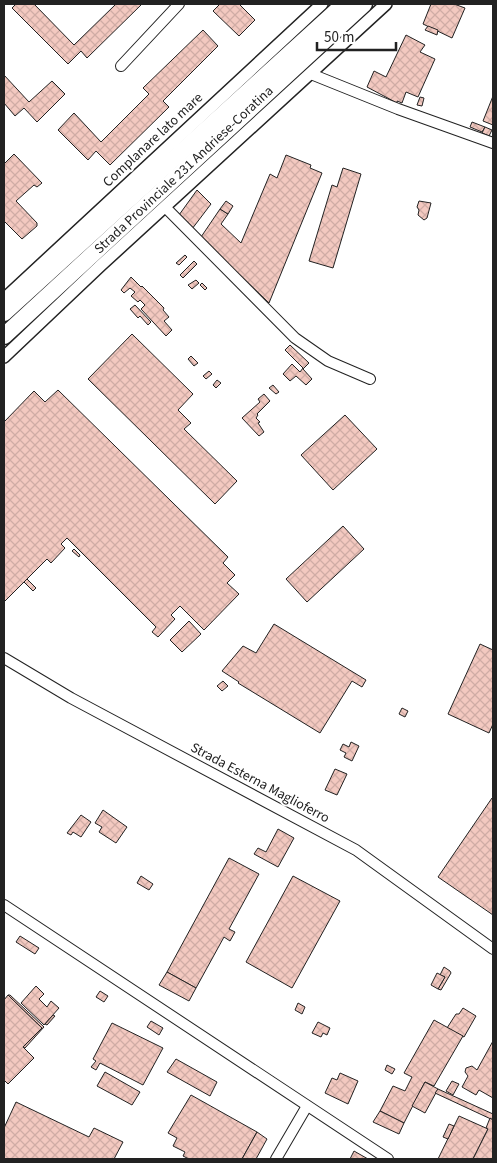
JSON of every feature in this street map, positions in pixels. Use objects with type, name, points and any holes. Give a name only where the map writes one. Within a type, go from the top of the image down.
[{"type":"highway","name":"Strada Provinciale 231 Andriese-Coratina","points":[[4,313],[344,4]]},
{"type":"highway","name":"Strada Provinciale 231 Andriese-Coratina","points":[[4,336],[364,4]]},
{"type":"street","points":[[121,66],[179,4]]},
{"type":"street","name":"Complanare lato mare","points":[[4,299],[322,4]]},
{"type":"street","points":[[4,357],[386,4]]},
{"type":"street","points":[[311,74],[398,109],[493,143]]},
{"type":"street","points":[[165,207],[295,338],[328,360],[370,379]]},
{"type":"street","name":"Strada Esterna Maglioferro","points":[[4,658],[71,698],[356,850],[493,949]]},
{"type":"street","points":[[4,905],[388,1159]]},
{"type":"street","points":[[276,1159],[307,1106]]},
{"type":"building","points":[[16,4],[34,4],[74,45],[116,4],[142,4],[87,58],[81,51],[68,64],[12,8]]},
{"type":"building","points":[[220,4],[239,4],[255,20],[239,36],[213,11]]},
{"type":"building","points":[[431,4],[454,4],[465,8],[452,38],[423,24]]},
{"type":"building","points":[[428,26],[438,30],[437,35],[425,30]]},
{"type":"building","points":[[203,30],[218,46],[163,101],[169,107],[110,165],[96,151],[88,160],[58,130],[74,113],[101,142],[149,94],[143,88]]},
{"type":"building","points":[[406,35],[425,45],[420,52],[435,59],[418,97],[406,92],[402,103],[397,101],[397,103],[367,87],[374,71],[386,77]]},
{"type":"building","points":[[4,75],[29,102],[52,81],[65,94],[37,122],[24,108],[15,116],[4,103]]},
{"type":"building","points":[[493,96],[493,125],[483,121]]},
{"type":"building","points":[[420,97],[424,98],[422,106],[417,105]]},
{"type":"building","points":[[472,122],[485,127],[482,132],[470,127]]},
{"type":"building","points":[[485,127],[492,130],[489,136],[482,133]]},
{"type":"building","points":[[14,154],[42,183],[37,187],[34,185],[16,201],[37,223],[37,226],[22,239],[4,221],[4,164]]},
{"type":"building","points":[[286,155],[311,165],[310,168],[322,173],[269,303],[201,237],[220,209],[228,214],[221,224],[241,243],[270,174],[277,178]]},
{"type":"building","points":[[343,168],[361,174],[333,268],[309,261],[332,185],[337,187]]},
{"type":"building","points":[[197,190],[211,204],[192,229],[179,215]]},
{"type":"building","points":[[226,201],[233,206],[228,214],[220,209]]},
{"type":"building","points":[[419,201],[431,203],[427,218],[424,220],[418,215],[419,210],[417,207]]},
{"type":"building","points":[[185,255],[187,257],[179,265],[176,263]]},
{"type":"building","points":[[194,261],[197,264],[183,278],[180,275]]},
{"type":"building","points":[[131,277],[164,308],[163,310],[169,317],[164,321],[172,330],[166,336],[141,309],[145,305],[140,300],[138,302],[131,296],[135,292],[130,288],[124,293],[121,290]]},
{"type":"building","points":[[196,280],[199,283],[192,289],[188,285]]},
{"type":"building","points":[[202,283],[207,288],[205,290],[200,285]]},
{"type":"building","points":[[135,305],[151,322],[148,325],[130,309]]},
{"type":"building","points":[[132,334],[193,394],[178,410],[191,423],[184,429],[237,481],[215,504],[88,379]]},
{"type":"building","points":[[290,345],[309,363],[303,369],[312,379],[306,385],[296,376],[290,381],[283,374],[292,364],[300,372],[303,368],[285,350]]},
{"type":"building","points":[[191,356],[198,363],[194,366],[188,359]]},
{"type":"building","points":[[209,371],[212,374],[206,379],[203,376]]},
{"type":"building","points":[[217,380],[221,383],[216,388],[213,385]]},
{"type":"building","points":[[273,385],[279,392],[276,394],[269,388]]},
{"type":"building","points":[[58,390],[228,557],[223,563],[235,575],[227,583],[239,594],[204,630],[180,606],[171,615],[175,619],[158,637],[152,632],[156,627],[67,538],[61,544],[65,548],[51,563],[47,559],[4,602],[4,422],[34,391],[45,402]]},
{"type":"building","points":[[264,394],[270,401],[257,414],[256,418],[264,432],[259,436],[242,418],[260,402],[258,399]]},
{"type":"building","points":[[345,415],[377,449],[333,490],[301,455]]},
{"type":"building","points":[[343,526],[364,549],[307,602],[286,579]]},
{"type":"building","points":[[74,549],[80,555],[79,557],[72,551]]},
{"type":"building","points":[[27,579],[36,588],[33,591],[24,582]]},
{"type":"building","points":[[189,621],[201,634],[182,652],[170,640]]},
{"type":"building","points":[[274,624],[366,680],[362,687],[352,681],[320,733],[238,683],[222,671],[243,646],[256,653]]},
{"type":"building","points":[[480,644],[493,650],[493,724],[489,733],[448,714]]},
{"type":"building","points":[[223,681],[228,686],[222,691],[217,686]]},
{"type":"building","points":[[402,708],[408,711],[405,717],[399,714]]},
{"type":"building","points":[[351,742],[359,746],[352,761],[344,757],[346,753],[340,750],[343,744],[349,747]]},
{"type":"building","points":[[335,769],[347,774],[337,795],[325,790]]},
{"type":"building","points":[[493,799],[493,915],[438,877]]},
{"type":"building","points":[[103,810],[127,827],[116,843],[99,832],[102,827],[95,823]]},
{"type":"building","points":[[81,815],[91,822],[81,837],[73,832],[71,835],[67,833]]},
{"type":"building","points":[[278,829],[294,838],[278,867],[254,854],[258,848],[266,852]]},
{"type":"building","points":[[229,858],[259,874],[229,929],[235,932],[230,941],[224,937],[196,988],[167,972]]},
{"type":"building","points":[[141,876],[153,884],[149,890],[137,883]]},
{"type":"building","points":[[293,876],[340,901],[292,988],[246,962]]},
{"type":"building","points":[[20,936],[39,948],[35,954],[16,942]]},
{"type":"building","points":[[444,967],[451,973],[441,990],[438,989],[445,977],[440,975]]},
{"type":"building","points":[[167,972],[196,988],[189,1001],[159,985]]},
{"type":"building","points":[[437,973],[445,977],[438,989],[431,985]]},
{"type":"building","points":[[36,986],[44,994],[39,999],[47,1007],[51,1001],[59,1008],[44,1025],[21,1003]]},
{"type":"building","points":[[100,991],[108,996],[104,1002],[96,997]]},
{"type":"building","points":[[8,995],[42,1028],[23,1047],[34,1058],[8,1084],[4,1080],[4,1000]]},
{"type":"building","points":[[8,995],[44,1027],[25,1048],[23,1047],[42,1028]]},
{"type":"building","points":[[298,1003],[305,1007],[302,1014],[295,1010]]},
{"type":"building","points":[[463,1008],[476,1016],[464,1037],[447,1028],[456,1014],[459,1014]]},
{"type":"building","points":[[53,1015],[55,1016],[47,1025],[45,1024]]},
{"type":"building","points":[[434,1020],[463,1036],[434,1086],[425,1082],[404,1123],[380,1111],[393,1086],[405,1091],[412,1077],[404,1073]]},
{"type":"building","points":[[151,1021],[163,1028],[159,1035],[147,1027]]},
{"type":"building","points":[[318,1022],[330,1028],[327,1035],[323,1033],[321,1037],[312,1033]]},
{"type":"building","points":[[112,1023],[163,1048],[143,1085],[100,1063],[96,1070],[91,1067],[96,1061],[93,1059]]},
{"type":"building","points":[[493,1041],[493,1098],[479,1090],[476,1095],[462,1087],[468,1076],[465,1072],[466,1068],[472,1066],[477,1070]]},
{"type":"building","points":[[176,1059],[217,1082],[210,1096],[167,1072]]},
{"type":"building","points":[[387,1065],[395,1069],[392,1074],[385,1070]]},
{"type":"building","points":[[105,1072],[140,1092],[132,1105],[97,1086]]},
{"type":"building","points":[[340,1073],[358,1081],[348,1104],[325,1093],[332,1078],[337,1080]]},
{"type":"building","points":[[452,1081],[459,1084],[453,1095],[446,1091]]},
{"type":"building","points":[[425,1082],[438,1089],[425,1113],[412,1106]]},
{"type":"building","points":[[438,1089],[493,1114],[493,1120],[435,1093]]},
{"type":"building","points":[[191,1095],[257,1132],[242,1159],[189,1159],[183,1156],[185,1152],[173,1146],[177,1138],[168,1133]]},
{"type":"building","points":[[16,1102],[89,1137],[94,1128],[123,1142],[114,1159],[4,1159],[4,1128]]},
{"type":"building","points":[[380,1111],[404,1123],[399,1134],[373,1122]]},
{"type":"building","points":[[459,1116],[488,1129],[473,1159],[438,1159]]},
{"type":"building","points":[[490,1118],[493,1120],[493,1159],[473,1159],[488,1129],[486,1128]]},
{"type":"building","points":[[449,1124],[454,1126],[448,1139],[443,1137]]},
{"type":"building","points":[[257,1132],[267,1139],[256,1159],[242,1159]]},
{"type":"building","points":[[354,1151],[368,1159],[350,1159]]}]
